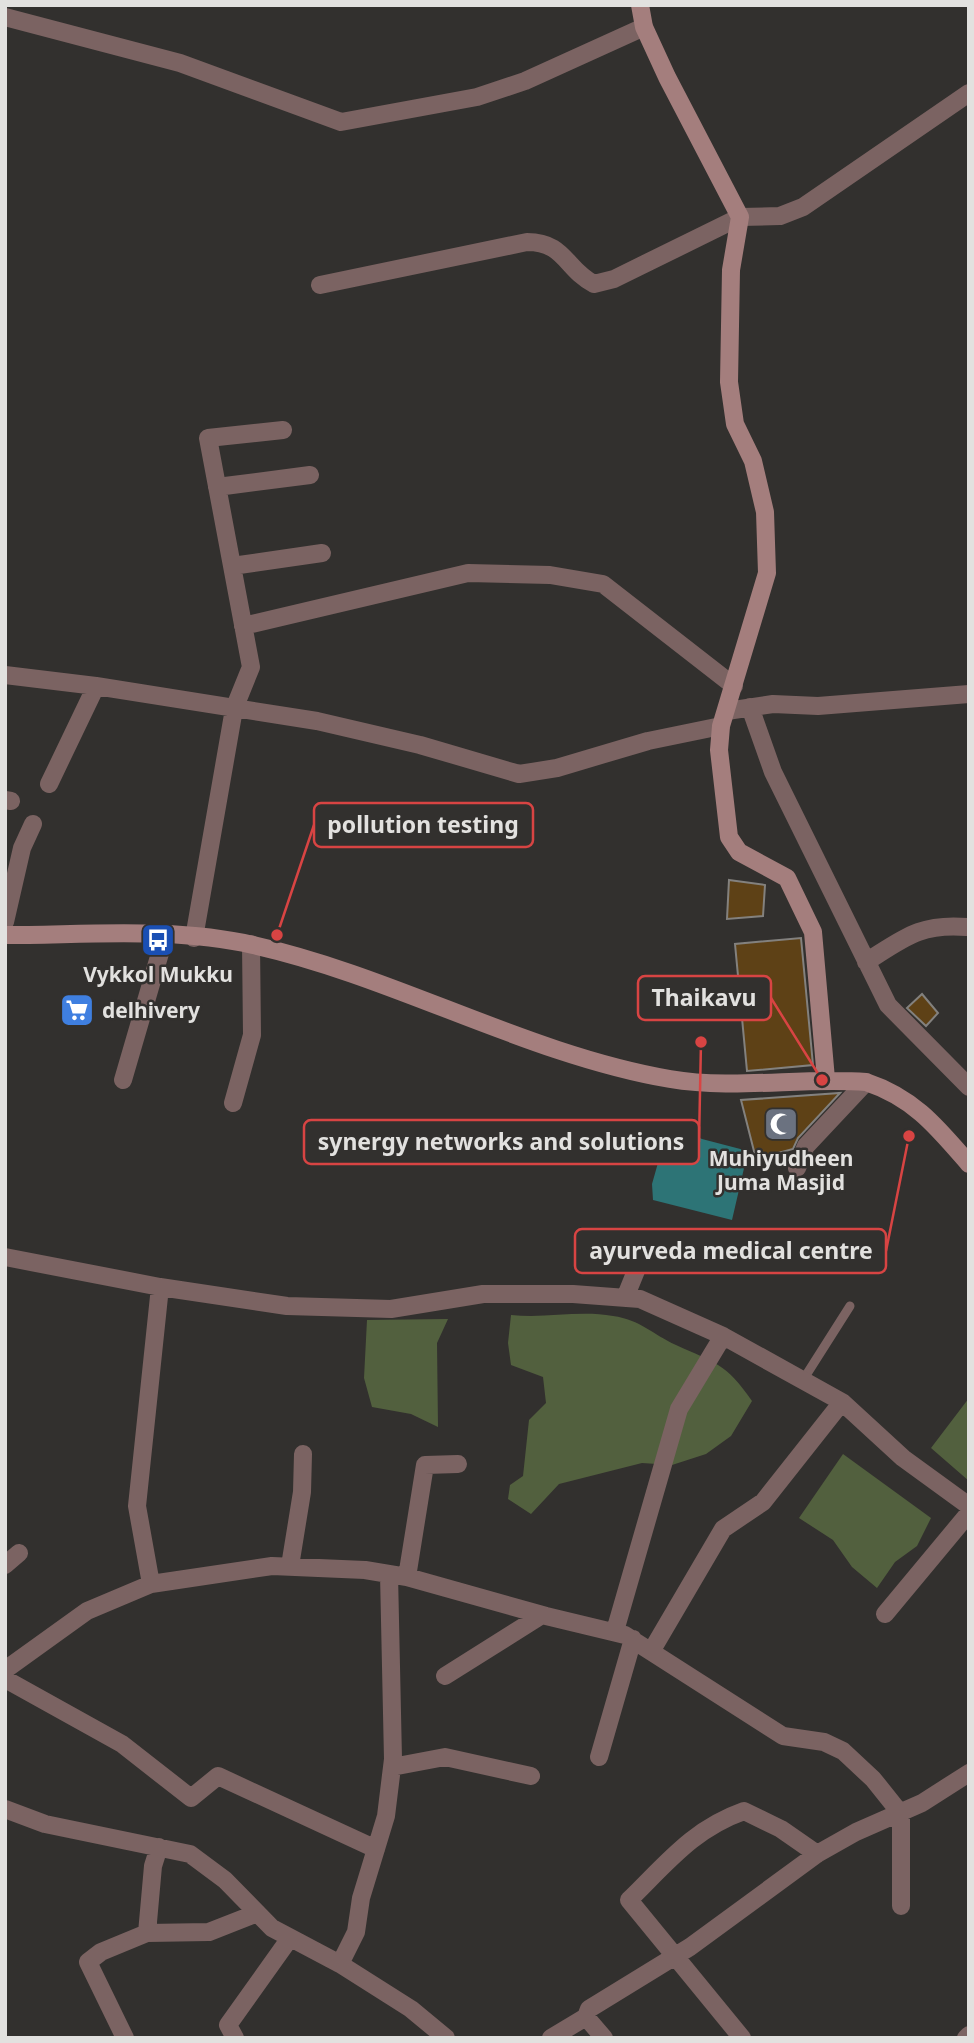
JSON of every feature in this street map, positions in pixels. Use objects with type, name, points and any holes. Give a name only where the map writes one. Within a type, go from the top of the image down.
[{"type":"street","points":[[640,5],[644,27],[740,217],[731,270],[729,382],[735,424],[753,461],[765,512],[767,573],[724,719],[719,750],[729,837],[739,852],[787,878],[813,932],[826,1079]]},
{"type":"street","points":[[5,17],[180,64],[341,122],[477,97],[526,81],[644,27]]},
{"type":"street","points":[[320,285],[527,242],[545,242],[555,247],[583,279],[594,284],[614,279],[740,217],[780,216],[803,207],[969,93]]},
{"type":"street","points":[[194,938],[234,709],[251,667],[208,438],[283,430]]},
{"type":"street","points":[[217,487],[310,475]]},
{"type":"street","points":[[232,566],[322,553]]},
{"type":"street","points":[[243,626],[468,573],[550,575],[603,584],[734,686]]},
{"type":"street","points":[[5,675],[96,685],[330,724],[421,745],[519,774],[557,768],[724,719],[750,707],[773,704],[818,706],[969,694]]},
{"type":"street","points":[[49,785],[96,685]]},
{"type":"street","points":[[750,707],[773,772],[888,1005],[969,1087]]},
{"type":"street","points":[[5,922],[23,848],[33,824]]},
{"type":"street","points":[[866,962],[910,935],[939,925],[967,927]]},
{"type":"street","points":[[5,935],[117,932],[251,944],[353,972],[591,1062],[673,1079],[736,1082],[826,1079],[866,1082],[894,1091],[932,1122],[969,1164]]},
{"type":"street","points":[[123,1080],[165,936]]},
{"type":"street","points":[[233,1102],[252,1035],[251,944]]},
{"type":"street","points":[[797,1168],[806,1146],[866,1082]]},
{"type":"street","points":[[625,1298],[646,1246]]},
{"type":"street","points":[[5,1257],[160,1287],[287,1306],[391,1309],[483,1294],[573,1294],[640,1299],[723,1336],[842,1402],[903,1458],[969,1506]]},
{"type":"street","points":[[151,1584],[137,1506],[160,1287]]},
{"type":"street","points":[[615,1631],[680,1409],[723,1336]]},
{"type":"street","points":[[652,1650],[723,1529],[763,1502],[842,1402]]},
{"type":"street","points":[[290,1566],[303,1492],[303,1454]]},
{"type":"street","points":[[407,1577],[425,1465],[458,1464]]},
{"type":"street","points":[[886,1614],[969,1513]]},
{"type":"street","points":[[5,1670],[11,1663],[87,1611],[151,1584],[215,1573],[290,1566],[341,1568],[407,1577],[542,1615],[615,1631],[652,1650],[783,1735],[824,1742],[843,1751],[873,1779],[901,1814],[901,1906]]},
{"type":"street","points":[[340,1964],[356,1932],[361,1898],[386,1816],[392,1767],[389,1574]]},
{"type":"street","points":[[444,1676],[542,1615]]},
{"type":"street","points":[[599,1757],[633,1639]]},
{"type":"street","points":[[5,1679],[122,1744],[191,1798],[218,1776],[376,1849]]},
{"type":"street","points":[[392,1767],[445,1756],[531,1776]]},
{"type":"street","points":[[551,2038],[586,2017],[589,2009],[630,1981],[674,1958],[817,1854],[856,1832],[901,1814],[969,1773]]},
{"type":"street","points":[[5,1809],[45,1824],[190,1854],[225,1880],[255,1914],[290,1938],[340,1964],[411,2009],[446,2038]]},
{"type":"street","points":[[742,2038],[629,1900],[681,1847],[716,1821],[744,1811],[781,1829],[817,1854]]},
{"type":"street","points":[[147,1933],[153,1866],[159,1847]]},
{"type":"street","points":[[125,2038],[88,1962],[101,1952],[147,1933],[209,1932],[255,1914]]},
{"type":"street","points":[[235,2038],[228,2025],[290,1938]]},
{"type":"street","points":[[586,2017],[604,2038]]},
{"type":"lane","points":[[803,1380],[850,1306]]},
{"type":"green space","points":[[600,1314],[623,1318],[727,1371],[752,1401],[731,1436],[706,1454],[672,1465],[642,1463],[559,1484],[531,1514],[508,1499],[510,1485],[523,1476],[529,1420],[546,1403],[543,1377],[511,1365],[508,1343],[511,1315]]},
{"type":"green space","points":[[448,1319],[437,1343],[438,1427],[411,1414],[372,1407],[364,1378],[367,1320]]},
{"type":"green space","points":[[969,1398],[969,1481],[931,1448]]},
{"type":"green space","points":[[843,1454],[931,1518],[917,1546],[895,1562],[877,1588],[852,1567],[833,1540],[799,1518]]},
{"type":"water","points":[[669,1124],[702,1139],[748,1151],[732,1220],[653,1200],[652,1184]]},
{"type":"building","points":[[729,880],[765,885],[763,916],[727,919]]},
{"type":"building","points":[[801,938],[813,1065],[747,1071],[735,944]]},
{"type":"building","points":[[922,994],[938,1013],[926,1026],[907,1008]]},
{"type":"building","name":"Muhiyudheen Juma Masjid","points":[[840,1093],[798,1138],[793,1149],[756,1159],[741,1100]]},
{"type":"place","name":"pollution testing","points":[[277,935]]},
{"type":"place","name":"Vykkol Mukku","points":[[158,940]]},
{"type":"place","name":"delhivery","points":[[77,1010]]},
{"type":"place","name":"synergy networks and solutions","points":[[701,1042]]},
{"type":"place","name":"Thaikavu","points":[[822,1080]]},
{"type":"place","name":"Muhiyudheen Juma Masjid","points":[[781,1124]]},
{"type":"place","name":"ayurveda medical centre","points":[[909,1136]]}]
